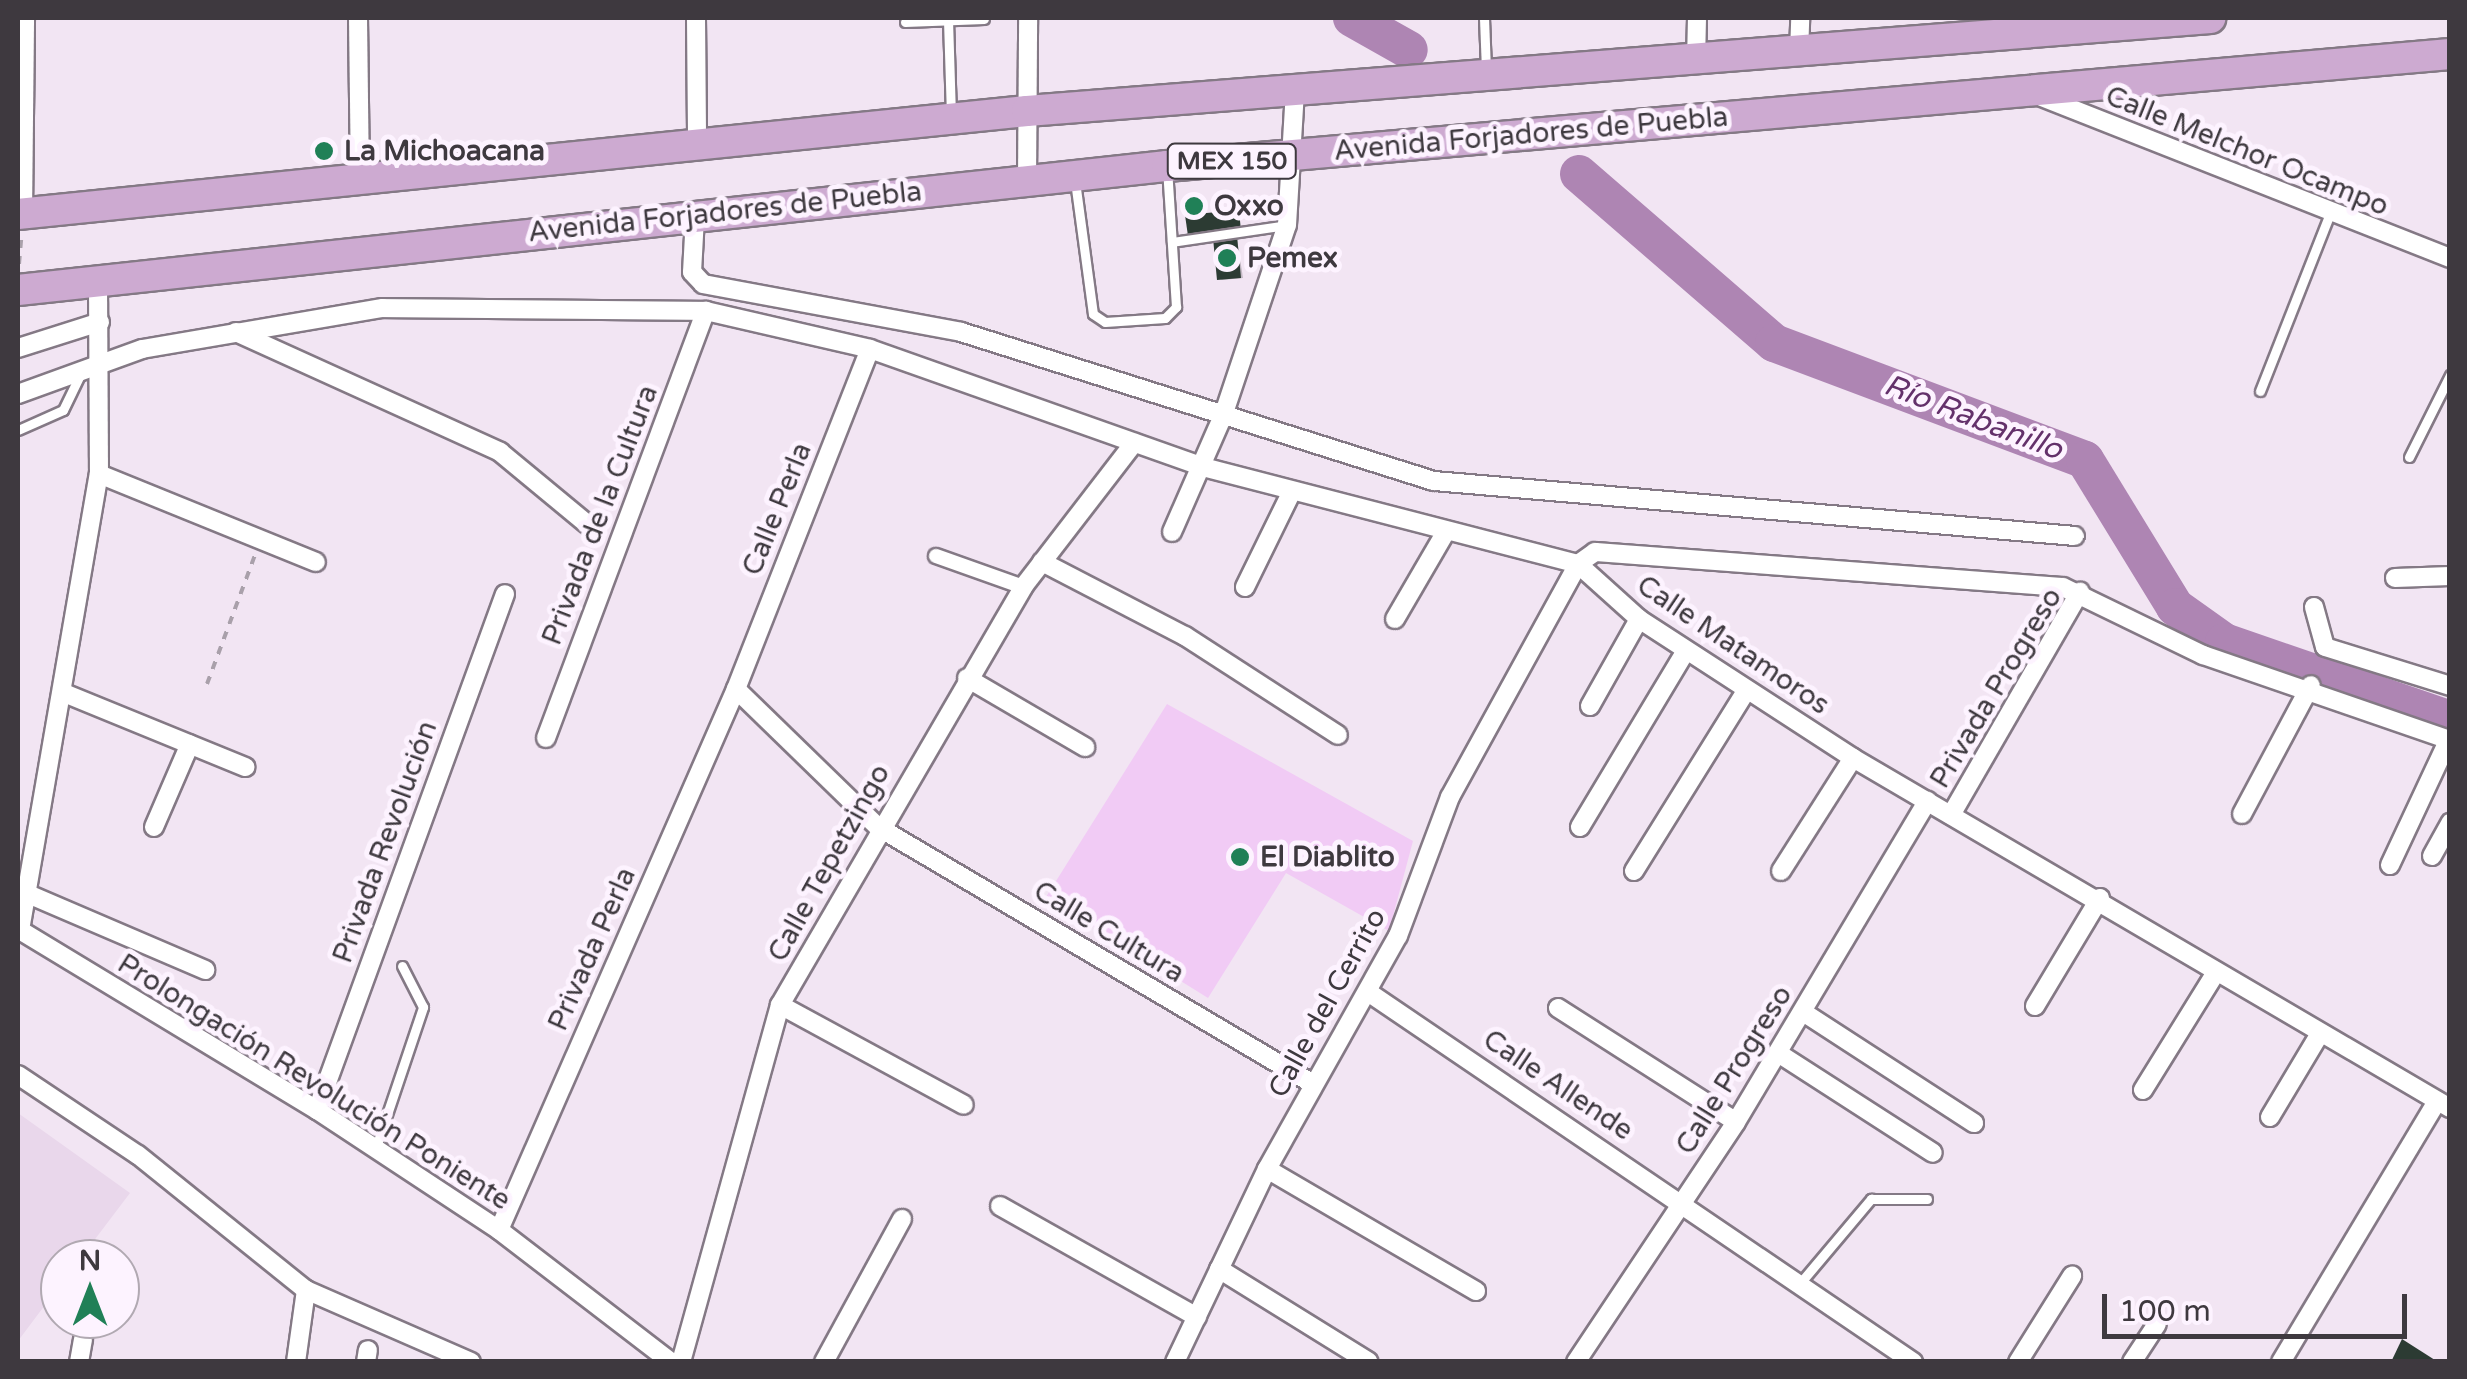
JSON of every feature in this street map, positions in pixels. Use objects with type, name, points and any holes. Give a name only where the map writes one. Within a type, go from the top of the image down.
[{"type":"main road","name":"Avenida Forjadores de Puebla","points":[[20,214],[1027,110],[1799,54],[2043,26],[2210,18]]},
{"type":"main road","name":"Avenida Forjadores de Puebla","points":[[18,290],[1167,166],[2450,54]]},
{"type":"street","points":[[20,214],[25,18]]},
{"type":"street","points":[[358,18],[360,180]]},
{"type":"street","points":[[696,18],[697,144]]},
{"type":"street","points":[[1027,180],[1028,18]]},
{"type":"street","points":[[1696,18],[1696,62]]},
{"type":"street","points":[[1799,54],[1800,18]]},
{"type":"street","name":"Calle Melchor Ocampo","points":[[2025,90],[2328,218],[2450,258]]},
{"type":"street","points":[[1172,532],[1223,416],[1287,225],[1296,156],[1294,91]]},
{"type":"street","points":[[695,217],[692,272],[703,284],[961,332],[1377,466],[1493,490],[2075,536]]},
{"type":"street","points":[[19,930],[64,693],[99,474],[103,360],[98,280]]},
{"type":"street","name":"Calle Matamoros","points":[[18,394],[103,360],[236,332],[442,304],[706,311],[870,349],[1203,468],[1445,534],[1578,564],[1639,619],[1685,652],[1853,758],[2100,898],[2215,974],[2443,1105]]},
{"type":"street","name":"Privada de la Cultura","points":[[546,738],[706,311]]},
{"type":"street","points":[[18,348],[100,322]]},
{"type":"street","name":"Privada de la Cultura","points":[[236,332],[500,452],[586,524]]},
{"type":"street","name":"Calle Perla","points":[[736,689],[870,349]]},
{"type":"street","name":"Calle Tepetzingo","points":[[669,1360],[780,1006],[878,827],[1024,586],[1134,443]]},
{"type":"street","points":[[99,474],[316,562]]},
{"type":"street","points":[[1245,587],[1291,493]]},
{"type":"street","points":[[1396,618],[1445,534]]},
{"type":"street","points":[[1578,564],[1629,548],[2080,592]]},
{"type":"street","points":[[936,556],[1024,586]]},
{"type":"street","points":[[1042,562],[1186,636],[1338,735]]},
{"type":"street","name":"Calle del Cerrito","points":[[1175,1362],[1267,1169],[1312,1084],[1368,992],[1412,905],[1450,797],[1578,564]]},
{"type":"street","points":[[2395,578],[2450,576]]},
{"type":"street","name":"Privada Progreso","points":[[1952,814],[2080,592],[2203,655],[2311,684],[2449,739]]},
{"type":"street","name":"Privada Revolución","points":[[317,1110],[505,594]]},
{"type":"street","points":[[2314,608],[2325,647],[2450,686]]},
{"type":"street","points":[[1590,706],[1639,619]]},
{"type":"street","points":[[1580,827],[1685,652]]},
{"type":"street","points":[[968,678],[1085,746]]},
{"type":"street","points":[[2242,814],[2311,684]]},
{"type":"street","name":"Calle Cultura","points":[[736,689],[878,827],[1312,1084]]},
{"type":"street","name":"Privada Perla","points":[[499,1230],[736,689]]},
{"type":"street","points":[[1634,872],[1746,691]]},
{"type":"street","points":[[64,693],[245,767]]},
{"type":"street","points":[[2390,865],[2449,739]]},
{"type":"street","points":[[154,827],[190,744]]},
{"type":"street","points":[[1780,872],[1853,758]]},
{"type":"street","name":"Calle Progreso","points":[[1580,1355],[1736,1122],[1927,802]]},
{"type":"street","points":[[2432,856],[2450,823]]},
{"type":"street","points":[[28,894],[205,970]]},
{"type":"street","points":[[2035,1006],[2100,898]]},
{"type":"street","name":"Prolongación Revolución Poniente","points":[[19,930],[317,1110],[499,1230],[669,1360]]},
{"type":"street","points":[[2143,1090],[2215,974]]},
{"type":"street","name":"Calle Allende","points":[[1368,992],[1684,1202],[1913,1362]]},
{"type":"street","points":[[780,1006],[964,1105]]},
{"type":"street","points":[[1558,1008],[1736,1122]]},
{"type":"street","points":[[1803,1012],[1974,1123]]},
{"type":"street","points":[[2270,1116],[2318,1035]]},
{"type":"street","points":[[1778,1053],[1933,1153]]},
{"type":"street","points":[[18,1074],[138,1155],[306,1290],[471,1362]]},
{"type":"street","points":[[2280,1362],[2443,1105]]},
{"type":"street","points":[[1267,1169],[1476,1291]]},
{"type":"street","points":[[1000,1206],[1197,1317]]},
{"type":"street","points":[[824,1362],[902,1219]]},
{"type":"street","points":[[1219,1270],[1369,1362]]},
{"type":"street","points":[[2018,1362],[2072,1276]]},
{"type":"street","points":[[296,1362],[306,1290]]},
{"type":"street","points":[[2132,1362],[2157,1324]]},
{"type":"street","points":[[79,1362],[83,1339]]},
{"type":"street","points":[[1580,1355],[1601,1362]]},
{"type":"lane","points":[[1484,18],[1486,78]]},
{"type":"lane","points":[[905,22],[984,19]]},
{"type":"lane","points":[[948,20],[952,118]]},
{"type":"lane","points":[[1074,176],[1096,320],[1171,314],[1167,166]]},
{"type":"lane","points":[[2260,391],[2328,218]]},
{"type":"lane","points":[[1172,242],[1287,225]]},
{"type":"lane","points":[[18,430],[74,400],[82,370]]},
{"type":"lane","points":[[2408,457],[2450,375]]},
{"type":"lane","points":[[374,1150],[423,1007],[402,966]]},
{"type":"lane","points":[[1801,1282],[1871,1199],[1927,1199]]},
{"type":"path","points":[[19,270],[20,214]]},
{"type":"path","points":[[207,684],[260,541]]},
{"type":"shaded area","name":"El Diablito","points":[[1167,704],[1413,841],[1389,931],[1286,873],[1208,998],[1046,897]]},
{"type":"shaded area","points":[[18,1113],[130,1193],[95,1239],[40,1239],[40,1312],[18,1341]]},
{"type":"building","points":[[1239,210],[1241,231],[1188,236],[1185,215]]},
{"type":"building","name":"Pemex","points":[[1237,236],[1241,278],[1217,280],[1213,238]]},
{"type":"building","points":[[2402,1339],[2438,1362],[2391,1362]]},
{"type":"waterway","points":[[1352,18],[1409,50]]},
{"type":"waterway","name":"Río Rabanillo","points":[[1579,174],[1774,343],[2085,460],[2175,607],[2224,642],[2450,720]]},
{"type":"place","name":"La Michoacana","points":[[324,151]]},
{"type":"place","name":"Oxxo","points":[[1194,206]]},
{"type":"place","name":"Pemex","points":[[1227,258]]},
{"type":"place","name":"El Diablito","points":[[1240,857]]}]
